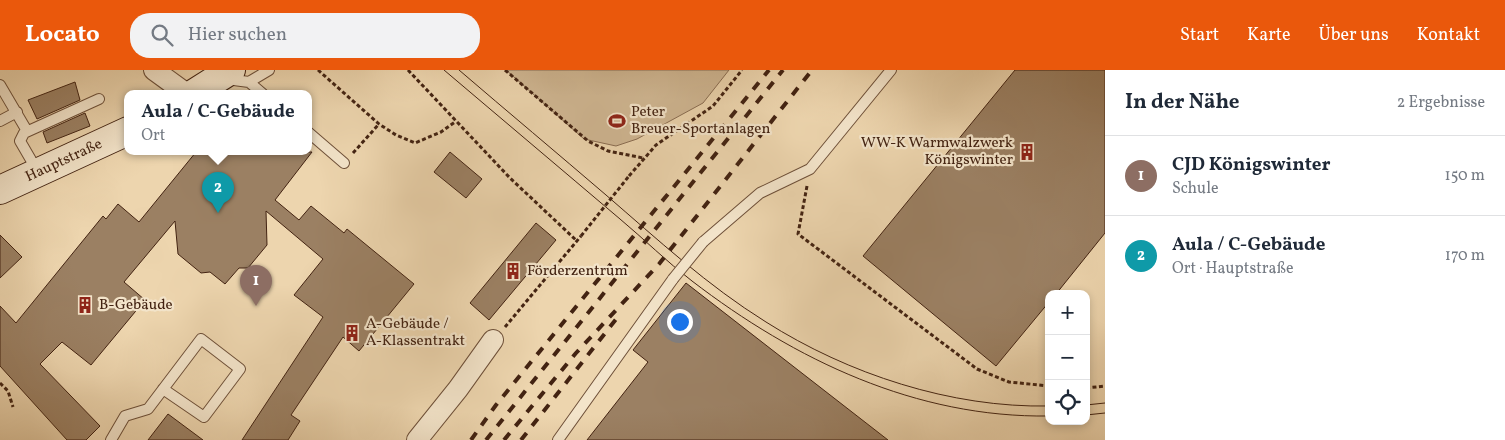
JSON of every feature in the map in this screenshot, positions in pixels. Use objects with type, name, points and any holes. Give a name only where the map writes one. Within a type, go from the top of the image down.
[{"type":"main road","points":[[203,90],[233,77]]},
{"type":"main road","name":"Hauptstraße","points":[[0,190],[124,133]]},
{"type":"street","points":[[154,70],[182,90]]},
{"type":"street","points":[[417,440],[458,389],[493,340]]},
{"type":"lane","points":[[233,77],[269,70]]},
{"type":"lane","points":[[558,440],[673,279],[704,242],[760,193],[810,169],[891,70]]},
{"type":"lane","points":[[233,77],[256,90]]},
{"type":"lane","points":[[0,85],[27,131]]},
{"type":"lane","points":[[39,172],[20,141],[24,133],[99,99]]},
{"type":"lane","points":[[0,121],[17,112]]},
{"type":"lane","points":[[312,135],[344,163]]},
{"type":"lane","points":[[111,440],[125,416],[148,409],[163,389],[201,339],[240,369],[204,417],[163,389]]},
{"type":"path","points":[[318,70],[379,124],[396,136],[415,143],[441,132],[455,122]]},
{"type":"path","points":[[408,70],[455,122],[577,242]]},
{"type":"path","points":[[505,70],[588,141],[608,151],[643,158]]},
{"type":"path","points":[[493,340],[577,242],[643,158],[656,145],[713,106],[742,70]]},
{"type":"path","points":[[344,163],[379,124]]},
{"type":"path","points":[[810,169],[798,234],[977,369],[1008,382],[1045,386]]},
{"type":"path","points":[[0,383],[8,391],[13,406]]},
{"type":"path","points":[[1090,388],[1105,386]]},
{"type":"shaded area","name":"Peter Breuer-Sportanlagen","points":[[506,70],[729,70],[703,103],[637,139],[616,146],[584,139]]},
{"type":"building","name":"WW-K Warmwalzwerk Königswinter","points":[[1015,70],[1105,70],[1105,233],[1059,290],[1045,290],[1045,307],[996,366],[863,256]]},
{"type":"building","points":[[75,82],[80,100],[37,119],[28,100]]},
{"type":"building","points":[[85,113],[90,126],[47,143],[43,132]]},
{"type":"building","points":[[450,152],[482,179],[466,198],[434,172]]},
{"type":"building","points":[[194,155],[310,155],[275,200],[299,220],[311,206],[344,233],[347,229],[414,284],[359,351],[343,337],[291,415],[300,421],[288,440],[242,440],[323,317],[294,295],[323,259],[266,211],[267,245],[248,268],[239,268],[225,284],[210,272],[201,273],[178,254],[175,221],[124,282],[145,300],[91,365],[62,342],[40,364],[100,426],[86,440],[67,440],[0,366],[0,306],[16,323],[103,216],[106,219],[118,204],[139,222]]},
{"type":"building","name":"Förderzentrum","points":[[536,223],[556,240],[489,320],[470,303]]},
{"type":"building","points":[[0,235],[22,257],[0,278]]},
{"type":"building","points":[[686,283],[888,440],[587,440],[648,362],[633,350]]},
{"type":"building","points":[[168,414],[203,440],[148,440]]},
{"type":"tram line","points":[[444,70],[683,274],[731,310],[773,336],[815,359],[859,379],[905,395],[952,407],[1000,414],[1045,416]]},
{"type":"tram line","points":[[459,70],[703,278],[766,322],[798,341],[866,372],[938,394],[975,401],[1045,406]]},
{"type":"tram line","points":[[1090,405],[1105,403]]},
{"type":"tram line","points":[[1090,415],[1105,413]]},
{"type":"railway","points":[[471,440],[496,405],[769,70]]},
{"type":"railway","points":[[486,440],[783,70]]},
{"type":"railway","points":[[504,440],[576,353],[659,264],[812,70]]},
{"type":"railway","points":[[521,440],[617,318]]},
{"type":"place","name":"Peter Breuer-Sportanlagen","points":[[617,121]]},
{"type":"place","name":"WW-K Warmwalzwerk Königswinter","points":[[1027,152]]},
{"type":"place","name":"Aula / C-Gebäude","points":[[218,213]]},
{"type":"place","name":"Förderzentrum","points":[[513,271]]},
{"type":"place","name":"B-Gebäude","points":[[85,305]]},
{"type":"place","name":"CJD Königswinter","points":[[256,306]]},
{"type":"place","name":"A-Gebäude / A-Klassentrakt","points":[[352,333]]}]
